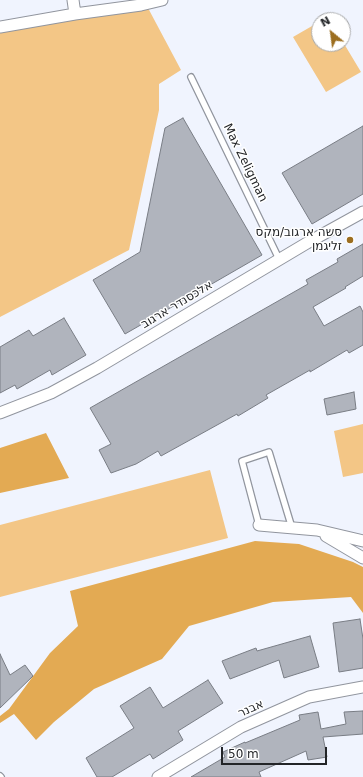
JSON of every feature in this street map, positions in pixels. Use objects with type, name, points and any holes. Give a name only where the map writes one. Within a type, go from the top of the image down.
[{"type":"street","points":[[73,0],[75,14]]},
{"type":"street","points":[[0,27],[75,14],[141,5],[162,0]]},
{"type":"street","name":"אלכסנדר ארגוב","points":[[0,412],[51,393],[97,368],[363,212]]},
{"type":"street","points":[[259,525],[317,530],[363,541]]},
{"type":"street","points":[[317,530],[363,558]]},
{"type":"street","name":"אבנר","points":[[158,777],[241,727],[309,697],[363,687]]},
{"type":"lane","name":"Max Zeligman","points":[[191,77],[279,260]]},
{"type":"lane","points":[[259,525],[242,461],[269,452],[292,528]]},
{"type":"shaded area","points":[[148,8],[181,70],[159,84],[159,110],[129,250],[0,317],[0,31]]},
{"type":"shaded area","points":[[311,27],[311,52],[349,52],[361,72],[326,92],[293,37]]},
{"type":"shaded area","points":[[363,424],[363,473],[343,477],[334,431]]},
{"type":"shaded area","points":[[46,433],[69,478],[0,493],[0,448]]},
{"type":"shaded area","points":[[210,470],[228,538],[0,597],[0,525]]},
{"type":"shaded area","points":[[255,541],[299,544],[353,562],[363,567],[363,613],[351,597],[273,602],[189,626],[162,659],[94,689],[54,722],[36,740],[14,714],[0,723],[0,716],[9,709],[50,653],[78,626],[70,591]]},
{"type":"building","points":[[183,118],[262,255],[125,334],[93,280],[140,252],[165,128]]},
{"type":"building","points":[[363,126],[363,194],[312,224],[282,173]]},
{"type":"building","points":[[363,244],[363,276],[345,287],[346,288],[313,307],[324,326],[360,306],[363,312],[363,345],[349,353],[347,350],[310,372],[310,370],[266,395],[268,398],[238,416],[237,414],[161,456],[158,451],[136,464],[111,473],[99,450],[111,444],[90,408],[308,284],[306,280],[338,262],[337,259]]},
{"type":"building","points":[[64,318],[86,355],[52,375],[50,370],[17,389],[15,385],[0,393],[0,347],[29,330],[33,336]]},
{"type":"building","points":[[354,392],[356,409],[327,415],[324,399]]},
{"type":"building","points":[[360,619],[363,639],[363,668],[339,672],[333,623]]},
{"type":"building","points":[[310,636],[319,667],[284,678],[279,660],[230,679],[222,661],[256,648],[257,651]]},
{"type":"building","points":[[0,654],[10,675],[25,665],[33,676],[0,708]]},
{"type":"building","points":[[208,680],[223,703],[178,731],[183,740],[153,759],[150,754],[112,777],[97,777],[86,758],[134,728],[120,706],[150,687],[163,708]]},
{"type":"building","points":[[363,711],[363,734],[323,737],[327,757],[308,760],[306,751],[259,772],[261,777],[191,777],[225,757],[223,752],[300,720],[299,715],[318,712],[321,729],[346,724],[344,712]]},
{"type":"place","name":"סשה ארגוב/מקס זליגמן","points":[[350,240]]}]
